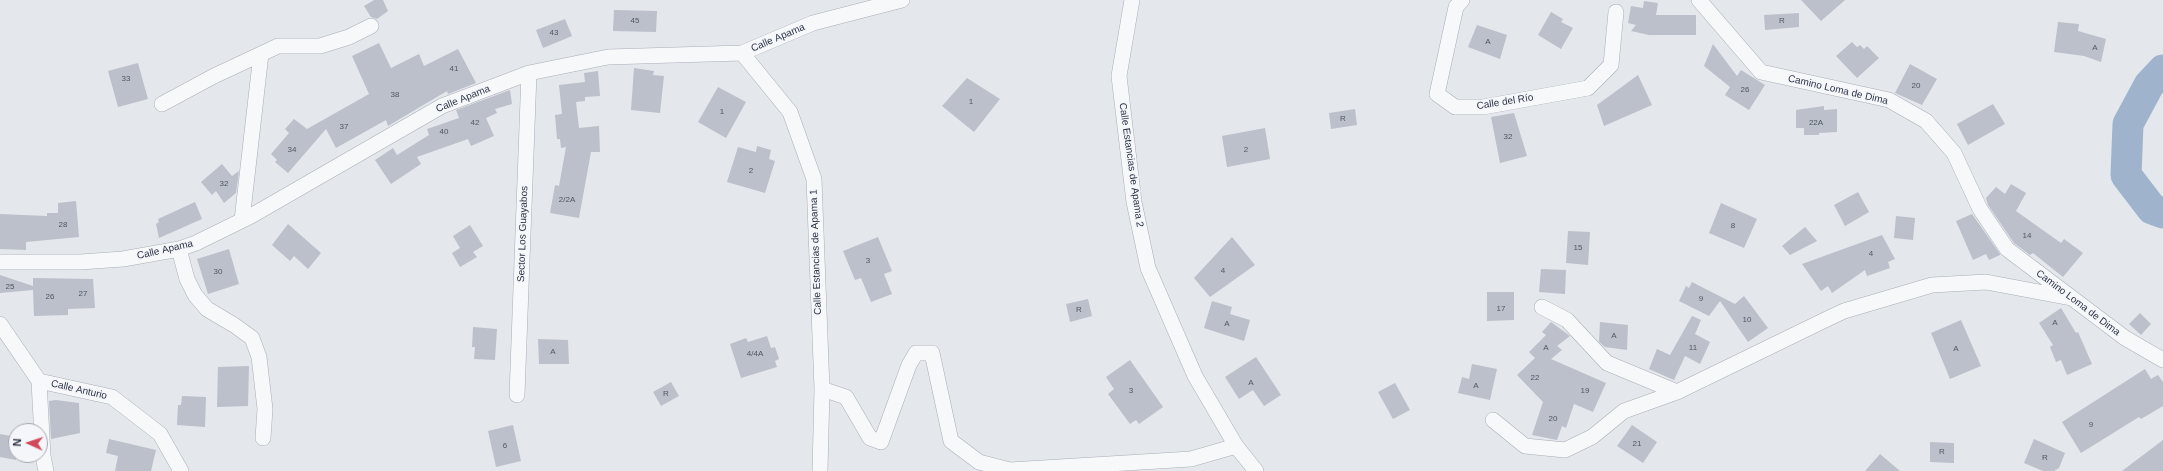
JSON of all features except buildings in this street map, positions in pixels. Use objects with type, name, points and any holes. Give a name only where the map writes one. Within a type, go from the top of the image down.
[{"type":"street","name":"Calle Apama","points":[[0,262],[80,262],[123,258],[179,248],[196,243],[242,220],[442,106],[529,73],[608,57],[742,53],[813,23],[902,0]]},
{"type":"street","name":"Calle Estancias de Apama 2","points":[[1132,0],[1119,76],[1134,202],[1148,268],[1195,376],[1236,446],[1256,471]]},
{"type":"street","name":"Calle del Río","points":[[1462,0],[1456,7],[1437,94],[1455,107],[1483,107],[1588,88],[1611,66],[1616,12]]},
{"type":"street","name":"Camino Loma de Dima","points":[[1699,0],[1761,72],[1889,100],[1926,121],[1954,153],[1980,209],[2007,249],[2125,338],[2163,360]]},
{"type":"street","points":[[162,104],[278,46],[320,46],[349,37],[371,26]]},
{"type":"street","name":"Calle Estancias de Apama 1","points":[[742,53],[790,112],[814,178],[822,389],[820,471]]},
{"type":"street","points":[[242,220],[261,54]]},
{"type":"street","name":"Sector Los Guayabos","points":[[517,395],[529,73]]},
{"type":"street","points":[[179,248],[186,279],[195,295],[208,309],[252,338],[259,357],[265,410],[263,438]]},
{"type":"street","points":[[1493,420],[1525,446],[1565,450],[1592,437],[1624,412],[1678,392],[1844,311],[1932,285],[1986,282],[2071,298]]},
{"type":"street","points":[[1542,307],[1567,320],[1607,363],[1678,392]]},
{"type":"street","name":"Calle Anturio","points":[[0,324],[39,381],[43,456],[46,471]]},
{"type":"street","points":[[822,389],[846,397],[870,438],[881,442],[909,365],[916,353],[932,353],[951,441],[979,462],[1010,470],[1191,459],[1236,446]]},
{"type":"street","name":"Calle Anturio","points":[[39,381],[112,397],[160,434],[181,471]]},
{"type":"waterway","points":[[2163,70],[2149,85],[2128,124],[2126,175],[2152,209],[2163,213]]}]
